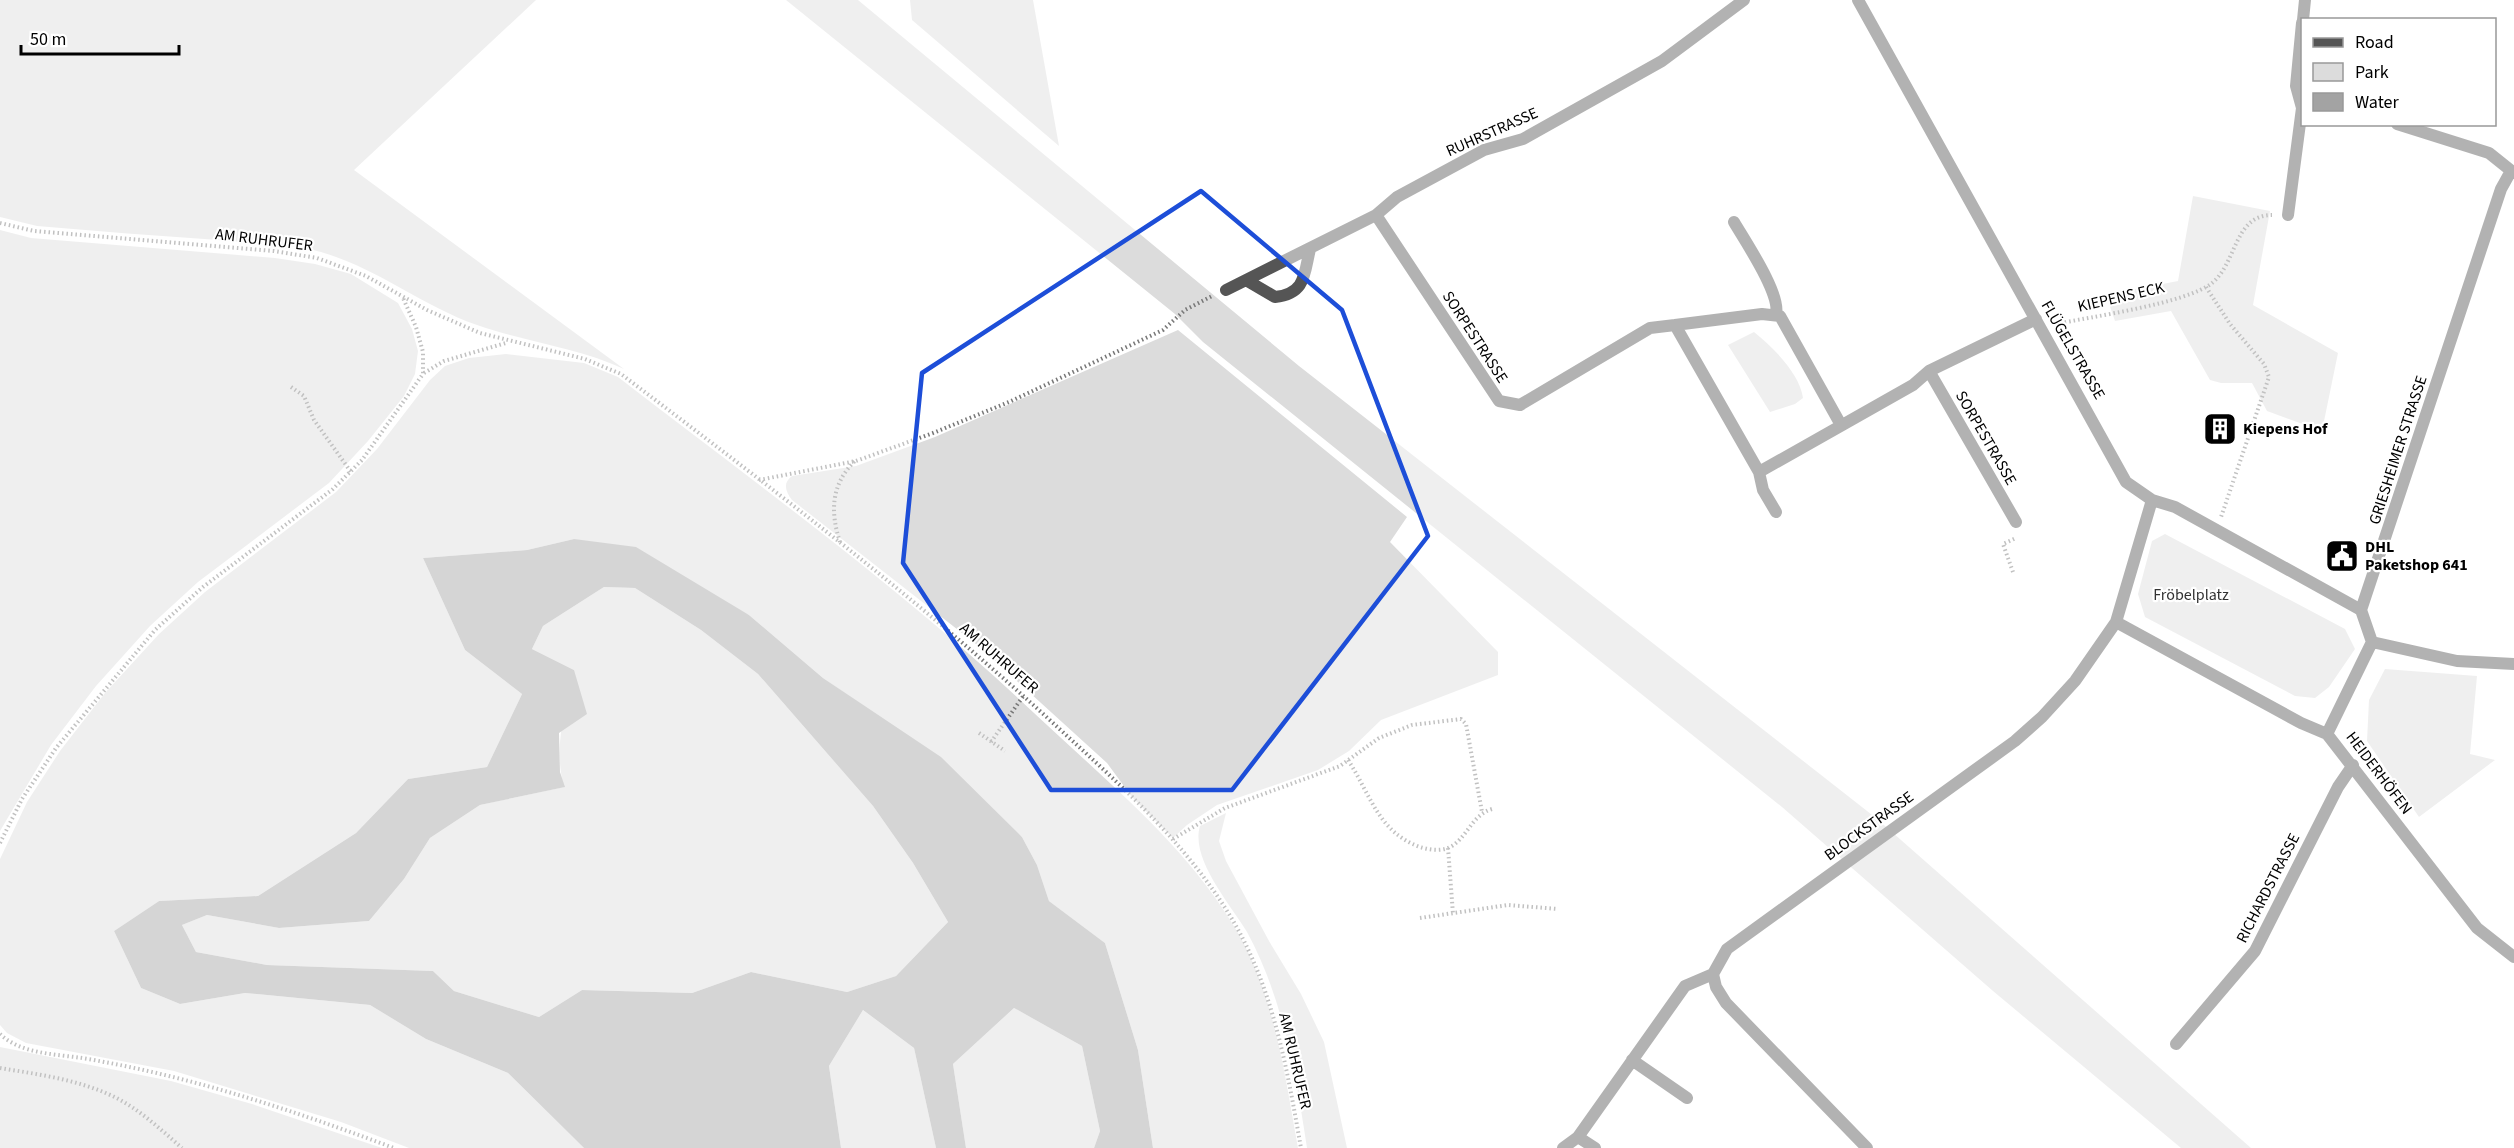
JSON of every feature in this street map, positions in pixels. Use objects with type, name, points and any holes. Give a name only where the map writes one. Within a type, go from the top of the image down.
[{"type":"street","name":"RUHRSTRASSE","points":[[1226,290],[1376,215],[1397,197],[1484,150],[1523,139],[1662,61],[1744,0]]},
{"type":"street","name":"FLÜGELSTRASSE","points":[[1858,0],[2126,482],[2152,500],[2175,507],[2217,529],[2361,610]]},
{"type":"street","points":[[2303,18],[2305,0]]},
{"type":"street","points":[[2301,40],[2296,86],[2301,104]]},
{"type":"street","points":[[2288,215],[2301,116]]},
{"type":"street","points":[[2403,126],[2489,153],[2512,172]]},
{"type":"street","name":"GRIESHEIMER STRASSE","points":[[2361,610],[2501,189],[2512,172]]},
{"type":"street","name":"SORPESTRASSE","points":[[1376,215],[1494,396],[1505,404],[1520,405],[1650,328],[1776,314]]},
{"type":"street","points":[[1734,222],[1772,291],[1777,305],[1776,314],[1785,322],[1841,425]]},
{"type":"street","points":[[1246,280],[1275,297],[1293,293],[1301,282],[1310,249]]},
{"type":"street","points":[[1759,472],[1913,384],[1929,371],[2038,323]]},
{"type":"street","points":[[1675,325],[1759,472],[1763,490],[1776,512]]},
{"type":"street","name":"SORPESTRASSE","points":[[1929,371],[2016,522]]},
{"type":"street","name":"BLOCKSTRASSE","points":[[1713,974],[1727,949],[2028,730],[2075,681],[2116,622],[2152,500]]},
{"type":"street","points":[[2327,734],[2372,642],[2361,610]]},
{"type":"street","name":"HEIDERHÖFEN","points":[[2116,622],[2301,723],[2327,734],[2354,765],[2476,928],[2514,957]]},
{"type":"street","points":[[2372,642],[2457,662],[2514,664]]},
{"type":"street","name":"RICHARDSTRASSE","points":[[2176,1044],[2255,951],[2338,787],[2354,765]]},
{"type":"street","points":[[1563,1148],[1578,1137],[1685,986],[1713,974],[1716,987],[1726,1003],[1867,1148]]},
{"type":"street","points":[[1632,1060],[1687,1098]]},
{"type":"street","points":[[1578,1137],[1594,1148]]},
{"type":"path","points":[[2217,529],[2269,377],[2264,364],[2230,324],[2206,287],[2221,273],[2249,221],[2260,216],[2288,215]]},
{"type":"path","name":"AM RUHRUFER","points":[[0,223],[34,231],[274,251],[317,258],[366,276],[403,298],[455,323],[508,342],[585,359],[621,374],[974,650],[1024,695],[1173,839],[1223,905],[1258,971],[1286,1061],[1301,1148]]},
{"type":"path","name":"KIEPENS ECK","points":[[2038,323],[2122,311],[2206,287]]},
{"type":"path","points":[[0,843],[22,799],[56,748],[155,630],[203,587],[316,503],[351,472],[423,374],[423,352],[416,327],[403,298]]},
{"type":"path","points":[[758,480],[856,461],[984,413],[1163,330],[1185,310],[1208,298]]},
{"type":"path","name":"AM RUHRUFER","points":[[423,374],[444,361],[508,342]]},
{"type":"path","points":[[291,387],[304,396],[314,420],[351,472]]},
{"type":"path","points":[[840,543],[834,520],[835,496],[844,472],[856,461]]},
{"type":"path","points":[[2013,572],[2003,544],[2017,538],[2016,522]]},
{"type":"path","points":[[991,742],[1024,695]]},
{"type":"path","points":[[1173,839],[1225,808],[1317,776],[1348,760],[1379,738],[1412,725],[1461,719],[1466,724],[1482,812]]},
{"type":"path","points":[[979,733],[1005,751]]},
{"type":"path","points":[[1348,760],[1387,827],[1401,839],[1430,850],[1448,848],[1459,842],[1482,812],[1492,809]]},
{"type":"path","points":[[1448,848],[1454,914]]},
{"type":"path","points":[[1420,918],[1508,905],[1558,909]]},
{"type":"path","points":[[0,1034],[39,1052],[173,1076],[255,1099],[394,1148]]},
{"type":"path","points":[[0,1042],[9,1040]]},
{"type":"path","points":[[0,1068],[52,1076],[108,1094],[151,1121],[182,1148]]},
{"type":"highlighted area","points":[[1201,191],[1342,310],[1428,536],[1232,790],[1051,790],[903,563],[922,373]]},
{"type":"green space","points":[[0,0],[536,0],[354,170],[624,369],[570,350],[477,325],[437,308],[361,267],[309,249],[37,226],[0,217]]},
{"type":"green space","points":[[786,0],[858,0],[1299,366],[1876,818],[2251,1148],[2181,1148],[1993,991],[1782,807],[1203,342],[1175,314]]},
{"type":"green space","points":[[910,0],[1033,0],[1059,146],[912,20]]},
{"type":"green space","points":[[2193,196],[2270,211],[2253,305],[2338,353],[2322,431],[2267,411],[2252,383],[2221,383],[2210,380],[2171,311],[2115,321],[2106,295],[2178,281]]},
{"type":"green space","points":[[0,230],[31,238],[275,258],[315,264],[351,274],[398,303],[412,329],[418,351],[415,374],[404,396],[368,441],[329,483],[198,582],[150,626],[96,686],[51,745],[0,831]]},
{"type":"green space","points":[[1178,330],[1407,517],[1390,542],[1498,652],[1498,675],[1381,720],[1349,751],[1318,770],[1217,805],[1187,825],[1173,838],[1132,797],[1107,763],[976,644],[792,500],[786,485],[792,476],[856,466],[935,437]]},
{"type":"green space","points":[[1754,332],[1777,353],[1797,380],[1803,398],[1795,404],[1770,412],[1728,345]]},
{"type":"green space","points":[[506,354],[584,363],[618,377],[796,513],[927,618],[1015,695],[1156,828],[1200,878],[1220,905],[1251,958],[1277,1038],[1298,1148],[1153,1148],[1138,1050],[1105,943],[1049,901],[1037,865],[1022,837],[878,716],[823,678],[749,615],[574,539],[527,550],[423,558],[465,650],[522,694],[487,767],[408,779],[356,833],[258,896],[159,901],[114,931],[141,988],[180,1004],[245,993],[370,1005],[426,1039],[508,1073],[584,1148],[409,1148],[341,1122],[174,1071],[26,1043],[7,1033],[0,1025],[0,859],[27,802],[60,751],[105,693],[159,634],[205,592],[336,492],[377,449],[430,380],[445,366],[469,358]]},
{"type":"green space","name":"Fröbelplatz","points":[[2165,534],[2345,629],[2355,649],[2329,687],[2315,698],[2295,696],[2145,617],[2138,594],[2152,541]]},
{"type":"green space","points":[[604,587],[635,588],[701,630],[758,674],[873,806],[913,863],[948,922],[896,976],[847,992],[751,972],[692,993],[582,990],[539,1017],[454,991],[433,971],[267,965],[196,952],[182,925],[207,915],[279,928],[369,921],[404,879],[430,838],[480,805],[564,787],[560,743],[574,670],[532,649],[543,626]]},
{"type":"green space","points":[[2385,669],[2477,676],[2470,754],[2495,760],[2419,817],[2367,741],[2369,700]]},
{"type":"green space","points":[[1226,813],[1219,841],[1226,861],[1269,941],[1301,994],[1324,1042],[1347,1148],[1307,1148],[1293,1065],[1270,983],[1247,932],[1214,881],[1201,853],[1198,839],[1200,826]]},
{"type":"green space","points":[[1014,1008],[1082,1046],[1100,1131],[1094,1148],[966,1148],[953,1064]]},
{"type":"green space","points":[[863,1010],[914,1048],[936,1148],[841,1148],[829,1066]]},
{"type":"green space","points":[[0,1047],[171,1081],[252,1104],[382,1148],[0,1148]]},
{"type":"water","points":[[574,539],[636,547],[749,615],[823,678],[941,757],[1022,837],[1037,865],[1049,901],[1105,943],[1138,1050],[1153,1148],[1094,1148],[1100,1131],[1082,1046],[1014,1008],[953,1064],[966,1148],[936,1148],[914,1048],[863,1010],[829,1066],[841,1148],[584,1148],[508,1073],[426,1039],[370,1005],[245,993],[180,1004],[141,988],[114,931],[159,901],[258,896],[356,833],[408,779],[487,767],[522,694],[465,650],[423,558],[527,550]],"holes":[[[604,587],[635,588],[701,630],[758,674],[873,806],[913,863],[948,922],[896,976],[847,992],[751,972],[692,993],[582,990],[539,1017],[454,991],[433,971],[267,965],[196,952],[182,925],[207,915],[279,928],[369,921],[404,879],[430,838],[480,805],[565,787],[560,772],[559,733],[587,714],[574,670],[532,649],[543,626]]]},
{"type":"place","name":"Kiepens Hof","points":[[2220,429]]},
{"type":"place","name":"DHL Paketshop 641","points":[[2342,556]]}]
